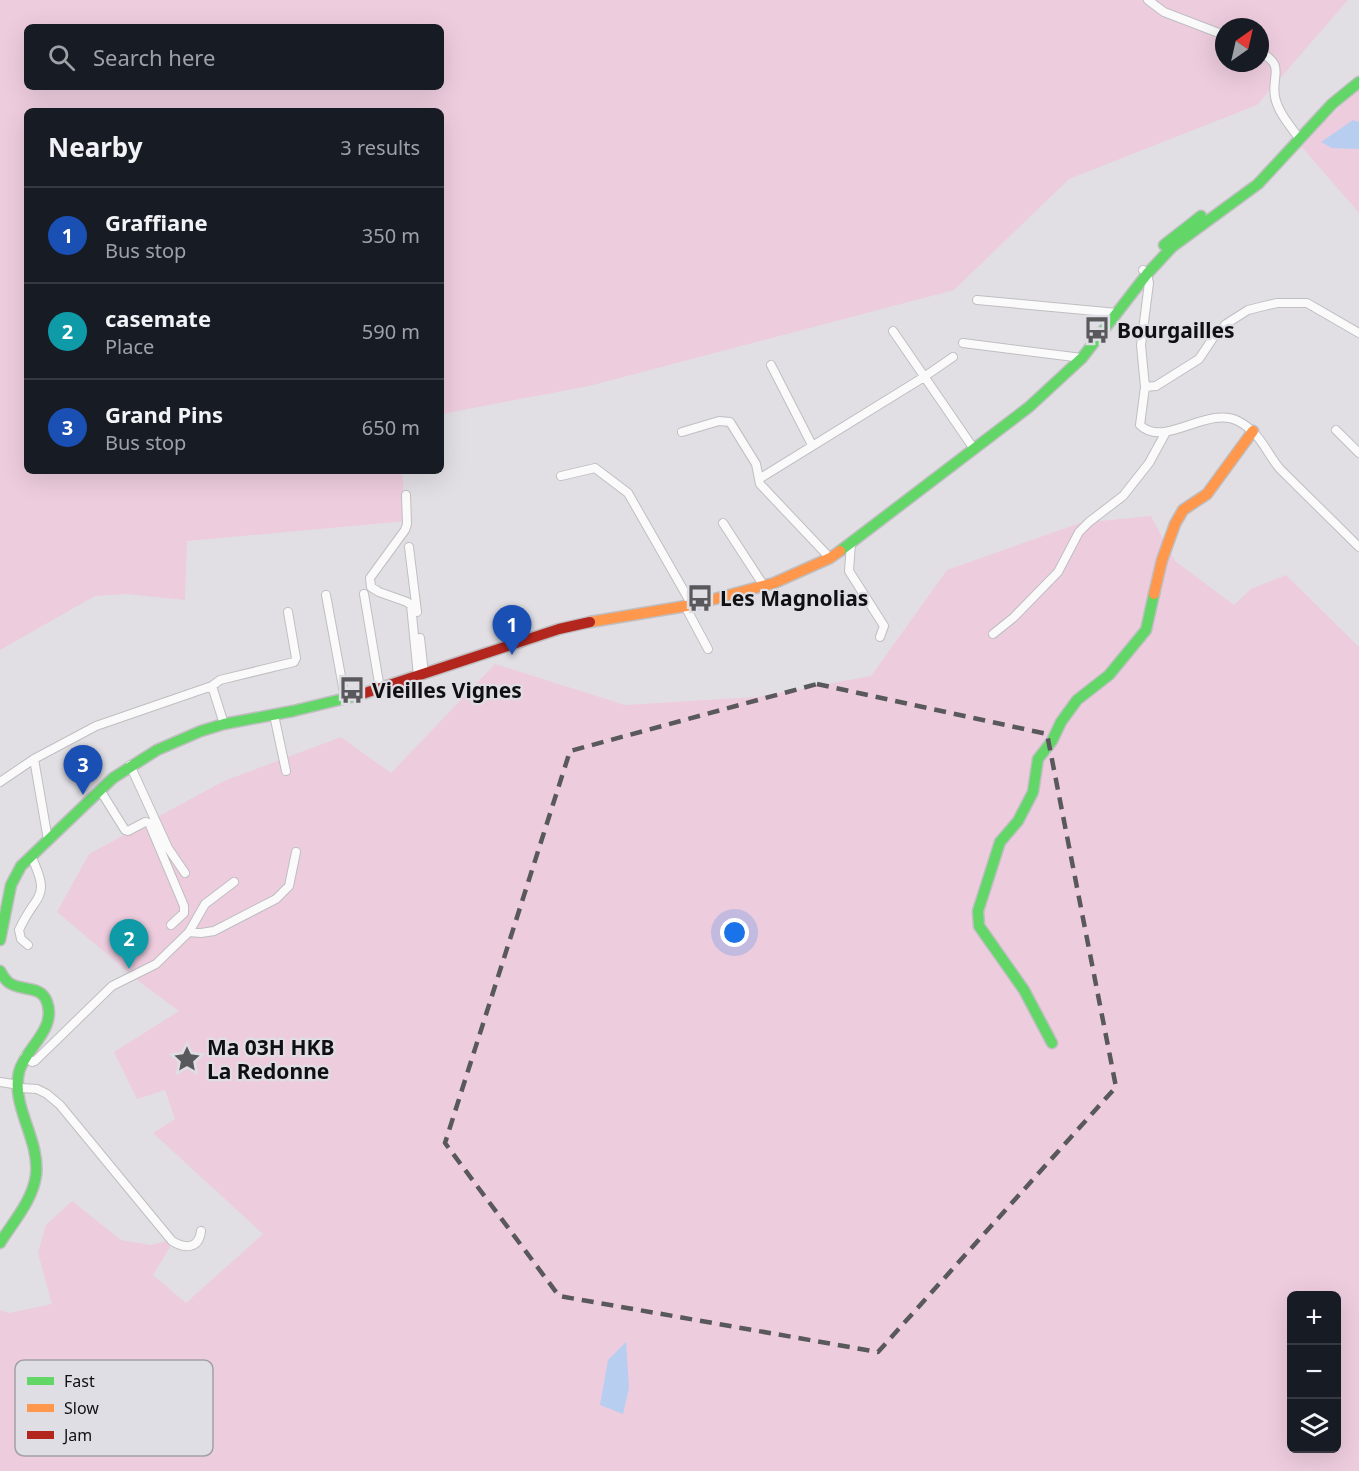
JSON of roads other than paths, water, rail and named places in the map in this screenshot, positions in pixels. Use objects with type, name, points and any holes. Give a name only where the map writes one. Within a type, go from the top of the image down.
[{"type":"street","points":[[1148,0],[1164,12],[1215,32]]},
{"type":"street","points":[[1269,59],[1277,69],[1275,97],[1280,110],[1299,138]]},
{"type":"street","points":[[0,940],[6,886],[21,866],[100,790],[130,765],[173,743],[224,724],[274,715],[380,689],[559,629],[688,606],[764,586],[830,558],[1053,387],[1082,358],[1145,272],[1180,241],[1258,184],[1359,72]]},
{"type":"street","points":[[1332,104],[1359,82]]},
{"type":"street","points":[[1145,272],[1149,283],[1141,352],[1145,387],[1140,425],[1149,431],[1166,432],[1221,417],[1235,419],[1252,430],[1280,469],[1359,547]]},
{"type":"street","points":[[977,300],[1116,313]]},
{"type":"street","points":[[1145,387],[1155,386],[1198,359],[1212,338],[1227,324],[1248,310],[1277,303],[1307,303],[1359,333]]},
{"type":"street","points":[[893,331],[974,449]]},
{"type":"street","points":[[963,343],[1082,358]]},
{"type":"street","points":[[759,479],[953,357]]},
{"type":"street","points":[[771,365],[812,445]]},
{"type":"street","points":[[682,432],[719,421],[730,422],[756,464],[764,489],[830,558]]},
{"type":"street","points":[[1052,1044],[1024,990],[979,926],[978,911],[999,844],[1018,820],[1033,792],[1038,759],[1052,741],[1061,722],[1077,700],[1109,675],[1146,630],[1162,560],[1178,518],[1188,506],[1207,494],[1252,430]]},
{"type":"street","points":[[1336,430],[1359,453]]},
{"type":"street","points":[[993,634],[1013,618],[1058,572],[1079,532],[1123,496],[1149,463],[1166,432]]},
{"type":"street","points":[[561,476],[595,468],[628,493],[688,606],[708,649]]},
{"type":"street","points":[[406,495],[405,530],[370,578],[371,587],[411,605],[421,675]]},
{"type":"street","points":[[723,523],[764,586]]},
{"type":"street","points":[[851,543],[849,571],[884,626],[880,637]]},
{"type":"street","points":[[410,548],[421,675]]},
{"type":"street","points":[[364,594],[380,689]]},
{"type":"street","points":[[326,595],[345,698]]},
{"type":"street","points":[[0,782],[34,759],[96,726],[212,687],[220,680],[294,662],[296,658],[288,612]]},
{"type":"street","points":[[212,687],[224,724]]},
{"type":"street","points":[[274,715],[286,771]]},
{"type":"street","points":[[34,759],[48,840]]},
{"type":"street","points":[[130,765],[168,848],[185,873]]},
{"type":"street","points":[[100,790],[125,830],[128,831],[145,822],[149,823],[184,906],[184,913],[171,925]]},
{"type":"street","points":[[189,932],[214,932],[276,899],[289,886],[296,852]]},
{"type":"street","points":[[28,945],[21,939],[19,930],[43,887],[31,856]]},
{"type":"street","points":[[25,1056],[32,1062],[35,1061],[112,986],[156,964],[189,932],[205,904],[234,882]]},
{"type":"street","points":[[0,971],[9,982],[39,991],[44,995],[48,1004],[48,1016],[42,1034],[25,1056],[17,1086],[19,1103],[36,1155],[36,1176],[28,1196],[0,1243]]},
{"type":"street","points":[[0,1082],[43,1091],[60,1105],[172,1241],[180,1246],[188,1247],[196,1244],[201,1231]]},
{"type":"water","points":[[1353,120],[1359,122],[1359,149],[1332,148],[1321,142]]},
{"type":"water","points":[[626,1342],[629,1388],[623,1414],[600,1405],[608,1360]]},
{"type":"place","name":"Bourgailles","points":[[1097,330]]},
{"type":"place","name":"Les Magnolias","points":[[700,598]]},
{"type":"place","name":"Graffiane","points":[[512,655]]},
{"type":"place","name":"Vieilles Vignes","points":[[352,690]]},
{"type":"place","name":"Grand Pins","points":[[83,795]]},
{"type":"place","name":"casemate","points":[[129,969]]},
{"type":"place","name":"Ma 03H HKB La Redonne","points":[[187,1059]]}]
